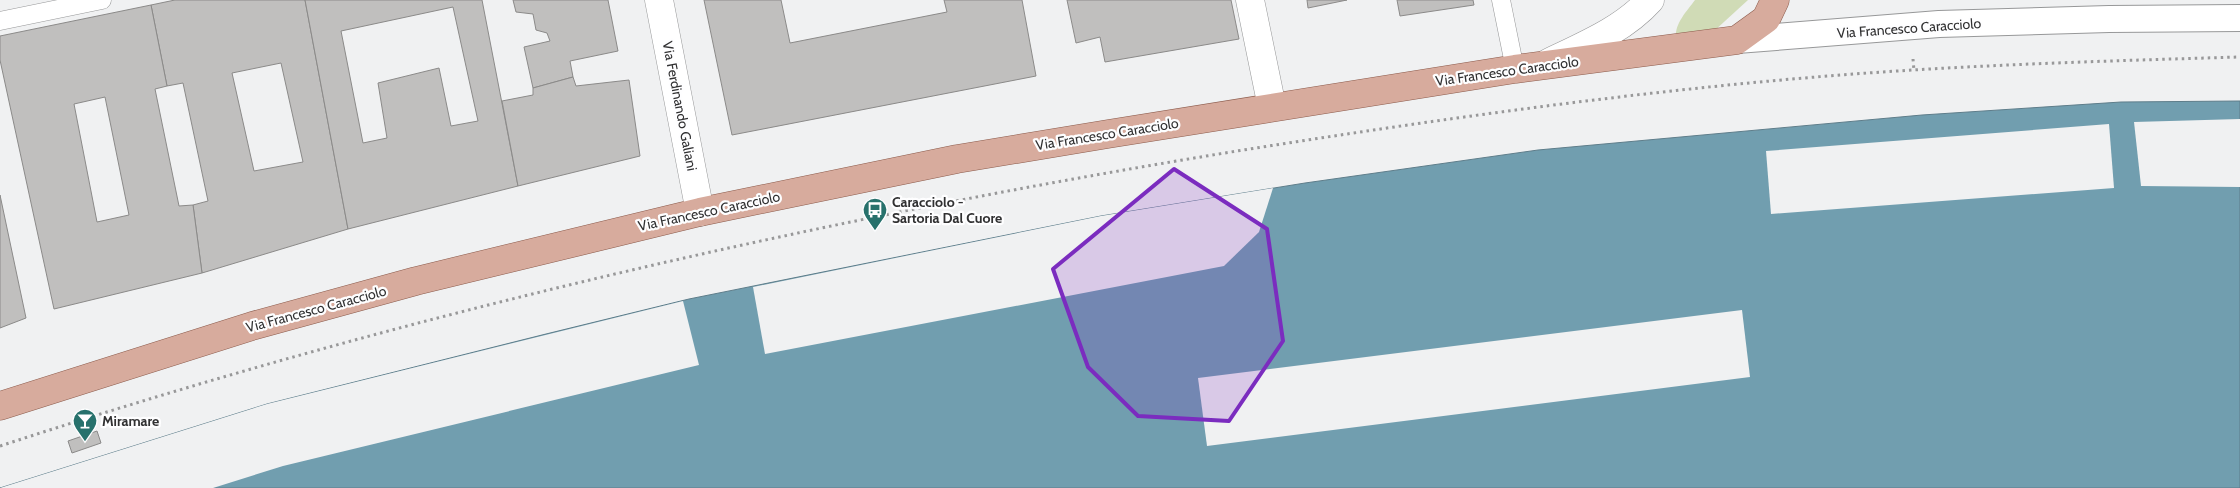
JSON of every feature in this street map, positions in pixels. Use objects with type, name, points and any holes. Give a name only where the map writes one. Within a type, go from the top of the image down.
[{"type":"main road","points":[[1737,40],[1766,19],[1775,0]]},
{"type":"main road","name":"Via Francesco Caracciolo","points":[[0,406],[252,326],[416,281],[700,212],[957,159],[1515,69],[1737,40]]},
{"type":"street","name":"Via Ferdinando Galiani","points":[[659,0],[700,212]]},
{"type":"street","points":[[1250,0],[1272,108]]},
{"type":"street","points":[[1544,65],[1592,42],[1636,16],[1650,0]]},
{"type":"street","name":"Via Francesco Caracciolo","points":[[1737,40],[1938,24],[2109,19],[2240,18]]},
{"type":"lane","points":[[0,21],[102,0]]},
{"type":"lane","points":[[1500,0],[1515,69]]},
{"type":"path","points":[[0,446],[163,394],[357,339],[512,299],[816,228],[1134,167],[1401,124],[1724,86],[1923,70],[2240,57]]},
{"type":"highlighted area","points":[[1174,169],[1267,229],[1283,341],[1229,421],[1138,416],[1088,367],[1053,269]]},
{"type":"green space","points":[[1695,0],[1748,0],[1713,32],[1676,37],[1679,22]]},
{"type":"water","points":[[2240,101],[2240,488],[0,488],[267,404],[546,334],[689,299],[1101,216],[1305,183],[1538,150],[1922,115],[2121,102]]},
{"type":"pier","points":[[2240,119],[2240,187],[2141,186],[2134,122]]},
{"type":"pier","points":[[2109,124],[2114,188],[1771,214],[1766,151]]},
{"type":"pier","points":[[1273,188],[1259,232],[1224,266],[765,354],[753,287],[1101,216]]},
{"type":"pier","points":[[683,301],[699,365],[283,466],[213,488],[0,488],[267,404]]},
{"type":"pier","points":[[1742,310],[1750,377],[1207,446],[1198,378]]},
{"type":"building","points":[[175,0],[305,0],[348,229],[202,273],[193,205],[208,201],[183,83],[167,86],[151,5]],"holes":[[[281,63],[303,162],[254,171],[232,73]]]},
{"type":"building","points":[[305,0],[482,0],[518,186],[348,229]],"holes":[[[453,7],[478,121],[451,126],[439,68],[378,83],[387,138],[363,143],[341,31]]]},
{"type":"building","points":[[513,0],[608,0],[618,51],[570,61],[573,77],[533,88],[524,47],[550,41],[547,33],[536,30],[533,14],[516,12]]},
{"type":"building","points":[[704,0],[781,0],[790,43],[947,12],[944,0],[1022,0],[1036,76],[732,135]]},
{"type":"building","points":[[1067,0],[1231,0],[1239,39],[1105,62],[1100,37],[1076,43]]},
{"type":"building","points":[[1307,0],[1347,0],[1308,8]]},
{"type":"building","points":[[1397,0],[1473,0],[1474,5],[1400,16]]},
{"type":"building","points":[[151,5],[167,86],[155,89],[179,206],[193,205],[202,273],[54,309],[0,60],[0,36]],"holes":[[[105,97],[129,215],[97,222],[74,104]]]},
{"type":"building","points":[[573,77],[576,86],[629,80],[640,156],[518,186],[502,101],[533,95],[533,88]]},
{"type":"building","points":[[0,195],[26,318],[0,328]]},
{"type":"building","points":[[97,431],[101,443],[72,453],[68,441]]},
{"type":"place","name":"Caracciolo - Sartoria Dal Cuore","points":[[875,231]]},
{"type":"place","name":"Miramare","points":[[85,442]]}]
